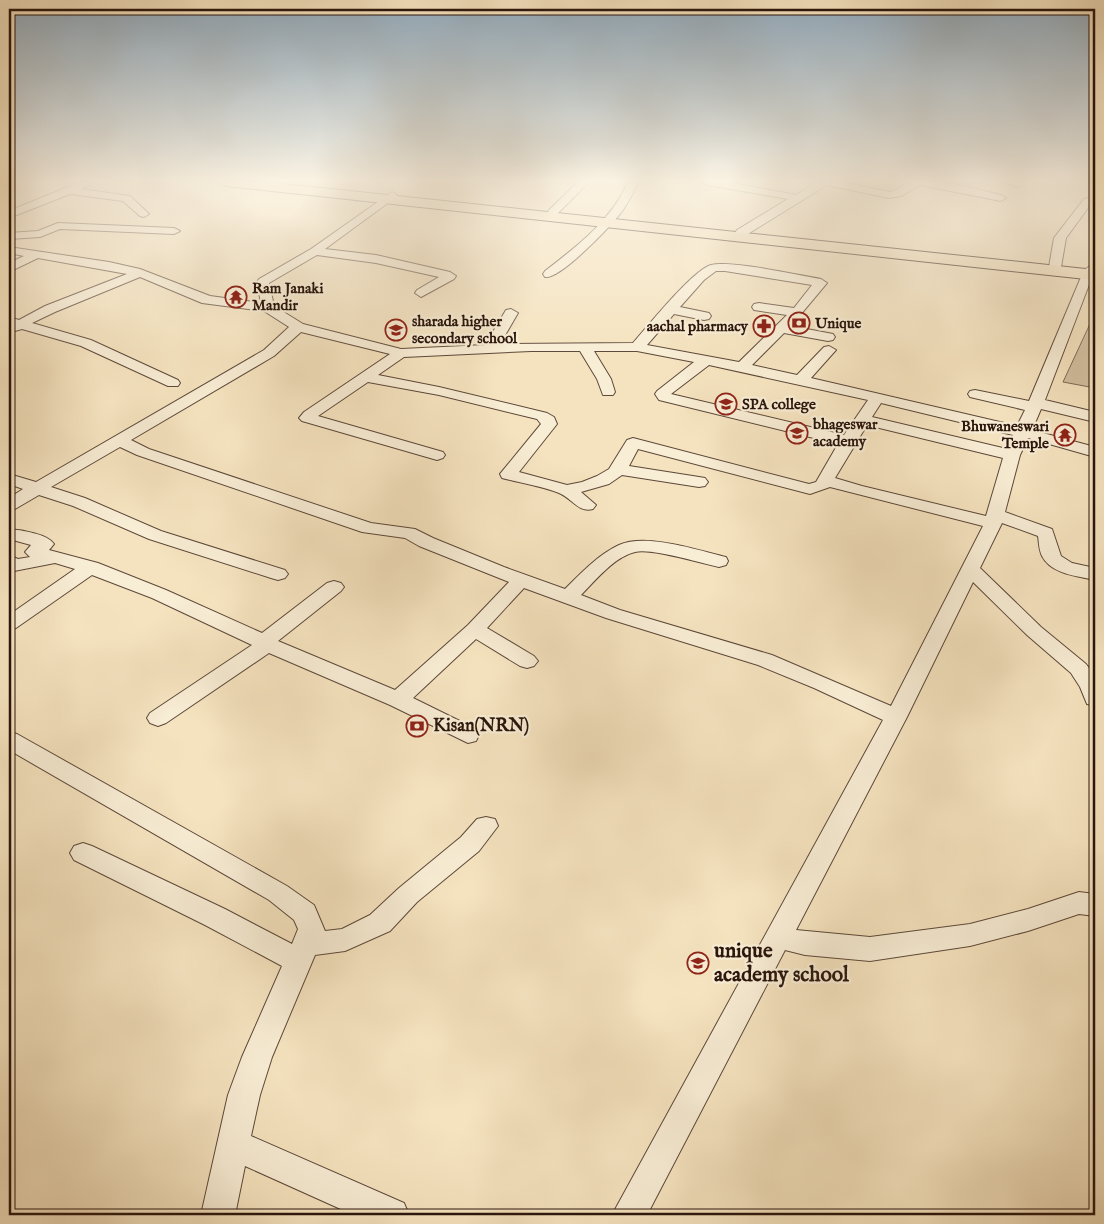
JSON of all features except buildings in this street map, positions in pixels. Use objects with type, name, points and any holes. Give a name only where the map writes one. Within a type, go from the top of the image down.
[{"type":"main road","points":[[788,239],[1092,273]]},
{"type":"main road","points":[[889,250],[1055,266],[1092,273]]},
{"type":"street","points":[[268,308],[263,282],[331,239]]},
{"type":"street","points":[[549,274],[580,250],[590,239]]},
{"type":"street","points":[[1055,266],[1060,239]]},
{"type":"street","points":[[9,250],[109,266],[140,273],[208,300],[268,308],[298,327],[401,353],[490,349],[637,347],[801,380],[1022,432],[1095,452]]},
{"type":"street","points":[[315,251],[376,259],[450,276],[421,293]]},
{"type":"street","points":[[9,268],[36,254]]},
{"type":"street","points":[[637,347],[700,277],[713,268],[725,267],[821,284],[797,312],[742,367]]},
{"type":"street","points":[[12,325],[140,273]]},
{"type":"street","points":[[629,1215],[896,717],[994,519],[1012,455],[1092,273]]},
{"type":"street","points":[[759,307],[797,312]]},
{"type":"street","points":[[671,309],[704,316]]},
{"type":"street","points":[[490,349],[511,313]]},
{"type":"street","points":[[12,325],[86,343],[173,382]]},
{"type":"street","points":[[9,505],[35,488],[120,441],[269,353],[298,327]]},
{"type":"street","points":[[780,328],[828,343],[801,380]]},
{"type":"street","points":[[584,347],[604,379],[608,392]]},
{"type":"street","points":[[401,353],[308,415],[307,418],[437,455]]},
{"type":"street","points":[[706,360],[662,394],[664,397],[848,441]]},
{"type":"street","points":[[366,377],[439,391],[542,416],[548,420],[549,424],[508,474],[567,490],[587,505]]},
{"type":"street","points":[[975,394],[1095,417]]},
{"type":"street","points":[[567,490],[594,485],[619,469],[629,441],[810,489],[823,485],[848,441],[877,398]]},
{"type":"street","points":[[863,420],[1012,455]]},
{"type":"street","points":[[120,441],[143,452],[368,528],[409,533],[426,542],[521,580],[613,614],[765,660],[822,683],[896,717]]},
{"type":"street","points":[[619,469],[699,482]]},
{"type":"street","points":[[9,479],[79,502],[155,535],[278,574]]},
{"type":"street","points":[[825,480],[875,495],[994,519],[1046,533],[1051,556],[1056,561],[1062,566],[1095,574]]},
{"type":"street","points":[[9,534],[20,535],[45,544],[34,552],[91,567],[161,595],[398,700],[468,735]]},
{"type":"street","points":[[568,597],[583,581],[614,557],[635,546],[719,562]]},
{"type":"street","points":[[9,561],[14,565],[58,558]]},
{"type":"street","points":[[9,624],[91,567]]},
{"type":"street","points":[[969,569],[988,585],[1036,633],[1073,661],[1093,689],[1095,699]]},
{"type":"street","points":[[398,700],[475,629],[521,580]]},
{"type":"street","points":[[158,718],[266,643],[334,587]]},
{"type":"street","points":[[475,629],[527,660]]},
{"type":"street","points":[[9,740],[278,893],[304,913],[312,929],[257,1057],[244,1095],[235,1145],[218,1215]]},
{"type":"street","points":[[83,853],[215,917],[302,952],[345,940],[380,923],[408,895],[470,844],[486,826]]},
{"type":"street","points":[[777,937],[805,944],[870,949],[970,935],[1079,904],[1095,905]]},
{"type":"street","points":[[235,1145],[392,1215]]},
{"type":"shaded area","points":[[1095,313],[1095,388],[1063,382]]},
{"type":"place","name":"Ram Janaki Mandir","points":[[236,297]]},
{"type":"place","name":"Unique","points":[[799,323]]},
{"type":"place","name":"aachal pharmacy","points":[[764,326]]},
{"type":"place","name":"sharada higher secondary school","points":[[396,330]]},
{"type":"place","name":"SPA college","points":[[726,404]]},
{"type":"place","name":"bhageswar academy","points":[[797,433]]},
{"type":"place","name":"Bhuwaneswari Temple","points":[[1065,435]]},
{"type":"place","name":"Kisan(NRN)","points":[[417,726]]},
{"type":"place","name":"unique academy school","points":[[698,963]]}]
